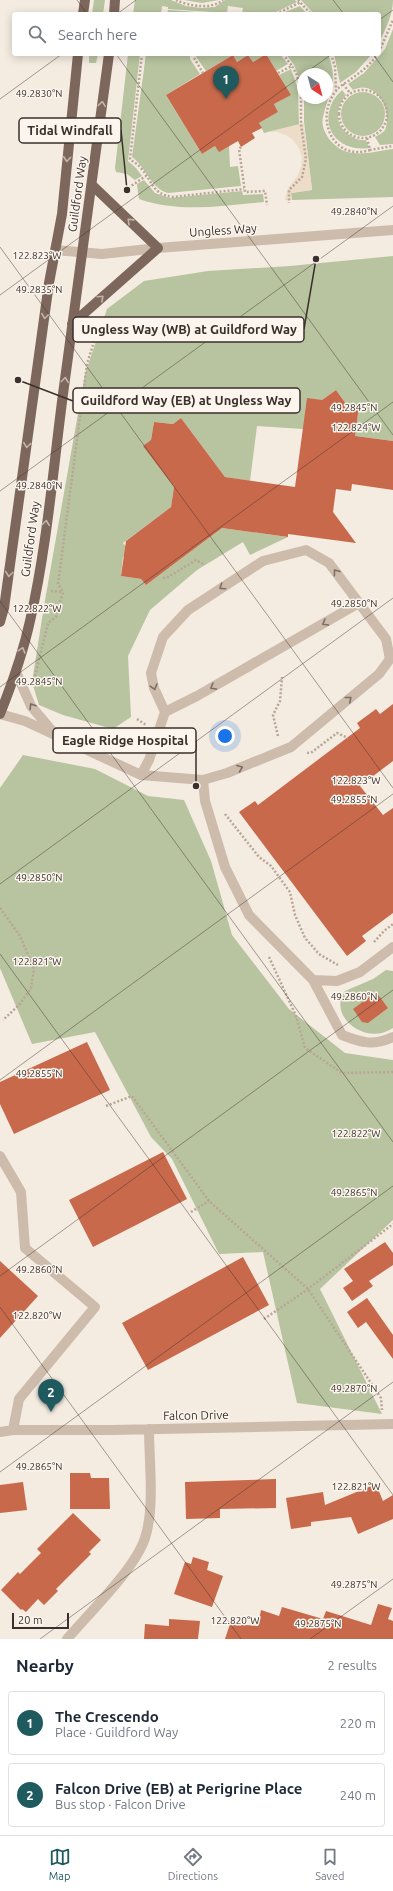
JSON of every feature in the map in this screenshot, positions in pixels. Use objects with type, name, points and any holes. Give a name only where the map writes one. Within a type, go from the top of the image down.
[{"type":"main road","points":[[83,12],[85,0]]},
{"type":"main road","points":[[114,12],[116,0]]},
{"type":"main road","name":"Guildford Way","points":[[0,622],[4,608],[55,250],[62,214],[78,56]]},
{"type":"main road","name":"Guildford Way","points":[[0,714],[16,672],[30,621],[43,545],[81,252],[92,185],[109,56]]},
{"type":"main road","points":[[72,324],[158,248],[92,185]]},
{"type":"street","name":"Ungless Way","points":[[55,250],[102,254],[158,248],[393,230]]},
{"type":"street","points":[[0,714],[25,721],[141,775],[203,780],[227,773],[291,747],[379,674],[390,659],[386,639],[329,563],[306,550],[263,560],[188,610],[163,637],[151,673],[154,688],[165,712],[149,760],[141,775]]},
{"type":"street","points":[[165,712],[197,696],[359,603]]},
{"type":"street","points":[[16,672],[32,706],[56,736]]},
{"type":"street","points":[[203,780],[205,801],[225,867],[248,915],[313,980],[342,1035],[359,1042],[377,1043],[393,1037]]},
{"type":"street","points":[[313,980],[337,980],[360,972],[393,947]]},
{"type":"street","points":[[0,1156],[21,1192],[25,1248],[95,1307],[19,1400],[13,1430]]},
{"type":"street","name":"Falcon Drive","points":[[0,1432],[13,1430],[393,1424]]},
{"type":"street","points":[[67,1639],[136,1558],[145,1539],[150,1519],[149,1429]]},
{"type":"path","points":[[176,0],[201,6],[212,6],[223,0]]},
{"type":"path","points":[[280,12],[300,1],[309,12]]},
{"type":"path","points":[[381,46],[393,20]]},
{"type":"path","points":[[142,56],[130,159],[140,168],[156,191],[165,196],[173,197],[244,189]]},
{"type":"path","points":[[194,56],[203,73]]},
{"type":"path","points":[[284,56],[292,66],[296,75],[301,94],[301,124],[306,159],[302,177],[289,190],[289,203]]},
{"type":"path","points":[[332,56],[335,67],[336,90],[327,114],[329,133],[333,140],[348,150],[361,152],[393,146]]},
{"type":"path","points":[[336,90],[365,69],[376,56]]},
{"type":"path","points":[[278,73],[292,66]]},
{"type":"path","points":[[343,84],[350,94]]},
{"type":"path","points":[[358,91],[373,92],[384,102],[387,110],[385,125],[380,131],[367,138],[352,136],[342,126],[339,119],[341,104],[350,94],[358,91]]},
{"type":"path","points":[[367,138],[370,150]]},
{"type":"path","points":[[241,147],[239,148],[244,192],[265,191],[267,205]]},
{"type":"path","points":[[125,190],[146,176]]},
{"type":"path","points":[[35,677],[35,670],[48,623],[56,617],[63,592],[58,584],[87,364],[100,321],[104,315]]},
{"type":"path","points":[[163,578],[168,577],[196,560],[205,565]]},
{"type":"path","points":[[50,591],[63,592]]},
{"type":"path","points":[[279,740],[273,715],[280,701],[282,677]]},
{"type":"path","points":[[137,719],[147,725]]},
{"type":"path","points":[[301,754],[312,752],[337,733],[348,738]]},
{"type":"path","points":[[225,814],[259,857],[271,866],[290,892],[296,915],[306,938],[320,954],[340,966]]},
{"type":"path","points":[[0,908],[20,936],[34,969],[30,988],[20,1004],[3,1020]]},
{"type":"path","points":[[373,947],[372,943],[393,924]]},
{"type":"path","points":[[266,951],[296,1016],[305,1048],[342,1072],[393,1072]]},
{"type":"path","points":[[106,1106],[132,1096],[209,1202],[308,1289],[381,1398],[382,1424]]},
{"type":"path","points":[[191,1212],[209,1202]]},
{"type":"path","points":[[264,1319],[308,1289],[393,1224]]},
{"type":"green space","points":[[94,0],[105,0],[103,12],[92,12]]},
{"type":"green space","points":[[135,0],[171,0],[186,6],[201,8],[215,7],[225,0],[295,0],[297,2],[276,12],[242,12],[243,8],[228,6],[227,12],[212,12],[168,9],[168,7],[162,6],[161,12],[133,12]]},
{"type":"green space","points":[[184,0],[219,0],[202,3]]},
{"type":"green space","points":[[301,0],[393,0],[387,27],[381,38],[381,12],[312,12]]},
{"type":"green space","points":[[300,6],[305,12],[285,12]]},
{"type":"green space","points":[[168,10],[196,12],[168,12]]},
{"type":"green space","points":[[393,29],[393,144],[380,145],[375,137],[385,130],[387,122],[384,105],[375,92],[368,88],[361,87],[353,90],[348,84],[364,73],[379,56],[381,56],[381,54],[385,49]]},
{"type":"green space","points":[[89,56],[98,56],[96,63],[89,63]]},
{"type":"green space","points":[[128,56],[140,56],[128,161],[142,176],[135,180],[127,174],[116,172],[115,168]]},
{"type":"green space","points":[[146,56],[190,56],[190,59],[200,74],[166,95],[202,154],[215,146],[229,146],[230,167],[238,166],[241,186],[168,193],[157,187],[137,161],[132,157]]},
{"type":"green space","points":[[196,56],[231,56],[206,71]]},
{"type":"green space","points":[[234,56],[246,56],[237,62]]},
{"type":"green space","points":[[249,56],[263,56],[253,62]]},
{"type":"green space","points":[[267,56],[282,56],[288,64],[276,71]]},
{"type":"green space","points":[[287,56],[329,56],[332,68],[297,68],[297,73],[294,65]]},
{"type":"green space","points":[[334,56],[370,56],[356,72],[340,83]]},
{"type":"green space","points":[[291,69],[297,86],[299,125],[264,133],[259,123],[278,112],[274,104],[290,95],[279,75]]},
{"type":"green space","points":[[342,90],[346,95],[340,105],[338,115],[340,125],[343,130],[352,137],[359,140],[366,140],[369,148],[351,147],[337,139],[332,133],[329,126],[328,117],[330,108],[335,98]]},
{"type":"green space","points":[[363,92],[375,96],[381,102],[385,114],[381,126],[375,132],[363,136],[351,132],[345,126],[341,114],[345,102],[351,96]]},
{"type":"green space","points":[[304,104],[327,104],[323,117],[323,126],[330,140],[337,147],[344,151],[359,154],[393,149],[393,197],[292,200],[291,193],[312,190],[304,122]]},
{"type":"green space","points":[[144,180],[155,193],[170,198],[242,191],[243,195],[263,194],[264,202],[201,207],[170,206],[139,199],[137,184]]},
{"type":"green space","points":[[393,256],[393,441],[355,436],[359,406],[346,404],[336,390],[322,400],[303,429],[257,426],[250,481],[225,477],[181,418],[173,424],[154,422],[151,440],[174,487],[171,507],[123,543],[130,552],[123,557],[121,576],[141,579],[146,585],[222,528],[288,537],[250,555],[243,542],[197,570],[150,610],[128,656],[131,717],[113,729],[63,715],[39,705],[32,682],[44,606],[85,374],[107,309],[144,281],[208,271],[290,266]]},
{"type":"green space","points":[[23,755],[95,769],[148,796],[184,800],[211,861],[232,935],[289,1009],[345,1053],[393,1060],[393,1220],[320,1289],[382,1414],[297,1403],[263,1252],[219,1254],[172,1159],[151,1137],[95,1032],[32,1044],[0,968],[0,788]]},
{"type":"green space","points":[[386,970],[393,971],[393,1028],[382,1033],[371,1034],[361,1031],[352,1026],[345,1018],[341,1010],[341,1000],[345,991],[373,979]]},
{"type":"shaded area","points":[[304,123],[312,190],[291,193],[292,200],[285,200],[287,190],[298,175],[302,157],[299,148],[293,140],[286,135],[277,132],[267,132]]},
{"type":"building","points":[[231,56],[234,56],[237,62],[249,56],[253,62],[263,56],[267,56],[291,95],[274,104],[278,112],[259,123],[262,128],[252,133],[255,138],[241,147],[238,141],[219,152],[215,146],[202,154],[166,95]]},
{"type":"building","points":[[336,390],[346,404],[359,406],[355,436],[393,441],[393,490],[352,484],[351,491],[336,489],[333,512],[356,543],[288,534],[288,537],[222,528],[146,585],[141,579],[121,576],[126,541],[171,507],[174,487],[143,446],[151,440],[154,422],[173,424],[181,418],[225,477],[295,487],[307,398],[322,400]]},
{"type":"building","points":[[393,704],[393,761],[360,786],[383,815],[393,808],[393,913],[362,936],[366,941],[347,956],[239,812],[255,801],[258,805],[360,728],[357,723],[376,709],[380,714]]},
{"type":"building","points":[[376,992],[388,1008],[368,1023],[362,1022],[353,1009]]},
{"type":"building","points":[[87,1042],[110,1090],[14,1134],[0,1104],[0,1082]]},
{"type":"building","points":[[163,1152],[187,1199],[93,1247],[69,1200]]},
{"type":"building","points":[[385,1242],[393,1253],[393,1265],[369,1281],[373,1286],[352,1301],[343,1288],[353,1281],[344,1269]]},
{"type":"building","points":[[243,1257],[269,1305],[148,1370],[122,1323]]},
{"type":"building","points":[[0,1261],[38,1296],[0,1338]]},
{"type":"building","points":[[367,1298],[393,1335],[393,1359],[366,1322],[358,1328],[347,1312]]},
{"type":"building","points":[[70,1473],[90,1473],[91,1478],[109,1478],[110,1509],[70,1509]]},
{"type":"building","points":[[276,1479],[276,1508],[220,1509],[220,1518],[186,1519],[185,1482]]},
{"type":"building","points":[[23,1482],[27,1510],[0,1513],[0,1485]]},
{"type":"building","points":[[376,1484],[383,1501],[393,1495],[393,1519],[358,1534],[351,1517],[311,1522],[311,1526],[291,1529],[286,1498],[323,1492],[325,1505]]},
{"type":"building","points":[[73,1513],[101,1540],[89,1552],[91,1554],[56,1589],[58,1591],[44,1605],[38,1599],[26,1612],[22,1609],[21,1610],[1,1590],[18,1572],[20,1574],[41,1553],[37,1549]]},
{"type":"building","points":[[193,1557],[209,1562],[207,1570],[223,1576],[212,1607],[174,1594],[185,1562],[191,1564]]},
{"type":"building","points":[[378,1604],[392,1608],[388,1619],[393,1621],[393,1639],[225,1639],[230,1624],[258,1626],[261,1610],[279,1616],[282,1607],[323,1619],[326,1611],[371,1625]]},
{"type":"building","points":[[169,1619],[200,1621],[198,1639],[144,1639],[145,1624],[169,1626]]},
{"type":"place","name":"The Crescendo","points":[[226,99]]},
{"type":"place","name":"Tidal Windfall","points":[[127,190]]},
{"type":"place","name":"Ungless Way (WB) at Guildford Way","points":[[316,259]]},
{"type":"place","name":"Guildford Way (EB) at Ungless Way","points":[[18,380]]},
{"type":"place","name":"Eagle Ridge Hospital","points":[[196,786]]},
{"type":"place","name":"Falcon Drive (EB) at Perigrine Place","points":[[51,1412]]}]
